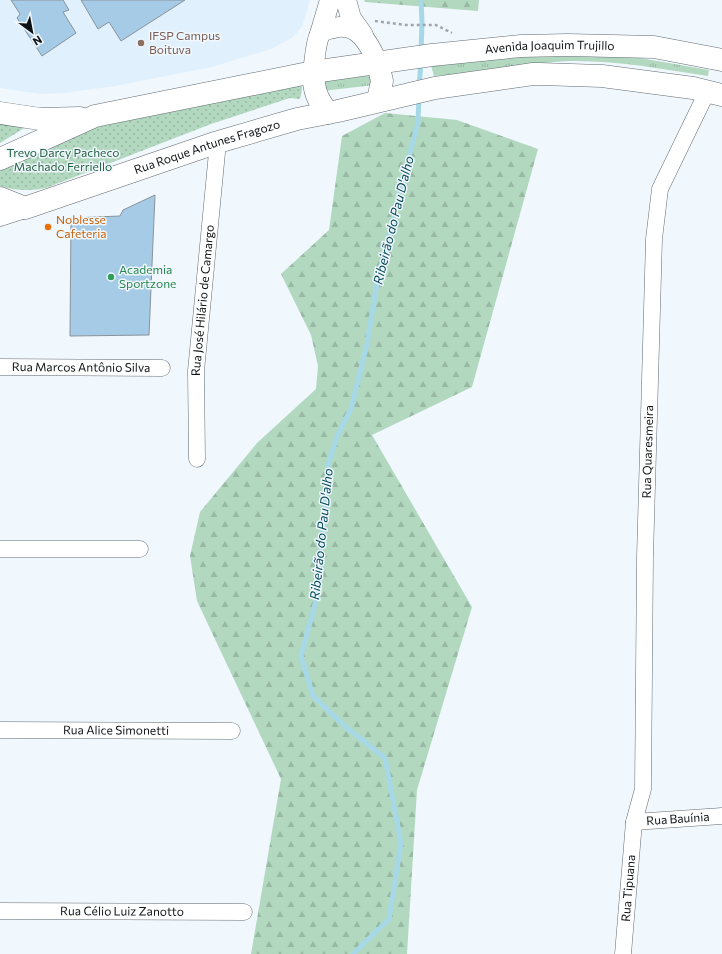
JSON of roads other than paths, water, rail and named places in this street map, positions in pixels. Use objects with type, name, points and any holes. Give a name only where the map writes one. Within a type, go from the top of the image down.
[{"type":"main road","name":"Avenida Joaquim Trujillo","points":[[313,72],[432,55],[521,46],[568,45],[654,47],[722,60]]},
{"type":"main road","points":[[385,62],[382,81],[386,98],[435,88],[533,74],[602,76],[693,88],[715,93]]},
{"type":"main road","points":[[0,113],[40,119],[67,119],[95,116],[313,72],[313,85],[316,95],[328,113]]},
{"type":"main road","name":"Rua Roque Antunes Fragozo","points":[[25,208],[218,142],[297,119],[328,113],[386,98]]},
{"type":"main road","points":[[0,159],[95,116]]},
{"type":"main road","points":[[0,198],[25,208]]},
{"type":"street","points":[[313,72],[317,44],[330,0]]},
{"type":"street","points":[[346,0],[351,18],[372,50],[385,62]]},
{"type":"street","points":[[320,34],[324,31],[340,26],[347,27],[363,35]]},
{"type":"street","name":"Rua Quaresmeira","points":[[634,822],[643,789],[645,558],[654,239],[660,189],[715,93]]},
{"type":"street","name":"Rua José Hilário de Camargo","points":[[197,459],[196,371],[218,142]]},
{"type":"street","name":"Rua Roque Antunes Fragozo","points":[[0,216],[25,208]]},
{"type":"street","name":"Rua Marcos Antônio Silva","points":[[0,367],[162,368]]},
{"type":"street","points":[[0,550],[140,549]]},
{"type":"street","name":"Rua Alice Simonetti","points":[[0,730],[232,731]]},
{"type":"street","name":"Rua Bauínia","points":[[634,822],[722,816]]},
{"type":"street","name":"Rua Tipuana","points":[[622,954],[634,822]]},
{"type":"street","name":"Rua Célio Luiz Zanotto","points":[[0,911],[244,912]]},
{"type":"waterway","name":"Ribeirão do Pau D'alho","points":[[421,0],[421,51]]},
{"type":"waterway","name":"Ribeirão do Pau D'alho","points":[[419,87],[421,61]]},
{"type":"waterway","name":"Ribeirão do Pau D'alho","points":[[353,954],[389,919],[401,843],[385,758],[347,728],[313,696],[301,656],[318,593],[328,464],[338,434],[351,409],[367,344],[378,277],[418,122],[419,97]]},
{"type":"place","name":"IFSP Campus Boituva","points":[[141,43]]},
{"type":"place","name":"Noblesse Cafeteria","points":[[48,227]]},
{"type":"place","name":"Academia Sportzone","points":[[111,277]]},
{"type":"park label","name":"Trevo Darcy Pacheco Machado Ferriello","points":[[63,160]]}]
